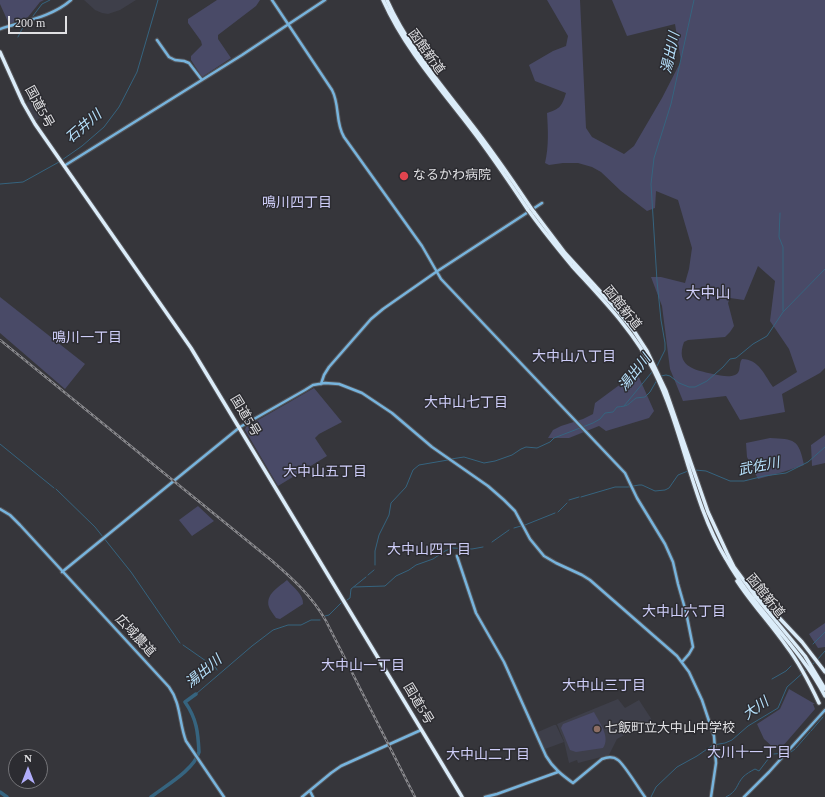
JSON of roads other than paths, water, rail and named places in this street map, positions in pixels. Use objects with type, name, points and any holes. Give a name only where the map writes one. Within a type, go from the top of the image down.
[{"type":"highway","name":"函館新道","points":[[383,0],[396,27],[413,53],[475,133],[563,255],[616,313],[650,361],[665,391],[690,466],[708,512],[734,567],[756,597],[789,636],[825,689]]},
{"type":"highway","name":"函館新道","points":[[386,0],[399,26],[415,51],[480,135],[530,209]]},
{"type":"highway","name":"国道5号","points":[[0,52],[29,114],[190,346],[462,797]]},
{"type":"highway","name":"函館新道","points":[[693,474],[704,512],[719,548],[739,580],[807,662]]},
{"type":"highway","points":[[719,548],[732,574],[746,595],[787,647],[801,668],[819,703]]},
{"type":"highway","points":[[734,567],[813,656],[825,672]]},
{"type":"highway","name":"函館新道","points":[[811,668],[825,696]]},
{"type":"street","points":[[0,29],[51,13],[61,8],[71,0]]},
{"type":"street","points":[[272,0],[332,90],[338,103],[339,127],[344,137],[419,241],[436,272],[446,285],[578,425],[621,468],[665,544],[673,562],[686,612],[693,647],[682,662]]},
{"type":"street","points":[[64,166],[202,80],[325,0]]},
{"type":"street","points":[[157,40],[169,57],[189,63],[202,80]]},
{"type":"street","points":[[321,384],[329,367],[375,315],[436,272],[542,203]]},
{"type":"street","points":[[62,572],[240,428],[313,385],[338,384],[362,393],[396,417],[446,458],[488,486],[510,505],[518,516],[530,539],[544,556],[590,580],[682,662],[696,686],[710,721],[716,746],[716,763],[711,797]]},
{"type":"street","name":"広域農道","points":[[0,509],[10,515],[172,691],[177,702],[184,736],[224,797]]},
{"type":"street","points":[[457,556],[476,613],[504,662],[546,756],[558,772],[573,783],[605,757],[613,758],[619,760],[645,797]]},
{"type":"street","points":[[744,797],[769,772],[825,710]]},
{"type":"street","points":[[302,797],[341,766],[422,730]]},
{"type":"street","points":[[485,797],[558,772]]},
{"type":"street","points":[[310,790],[313,797]]},
{"type":"waterway","points":[[33,16],[42,4],[50,0]]},
{"type":"waterway","name":"石井川","points":[[62,160],[82,146],[104,127],[119,107],[137,72],[158,0]]},
{"type":"waterway","name":"湯出川","points":[[657,366],[665,350],[665,343],[657,281],[651,184],[654,158],[671,104],[694,0]]},
{"type":"waterway","points":[[18,37],[23,27],[29,23]]},
{"type":"waterway","name":"石井川","points":[[0,184],[23,182],[59,162]]},
{"type":"waterway","points":[[780,213],[779,237],[783,247],[783,311]]},
{"type":"waterway","points":[[661,376],[670,376],[679,383],[689,387],[695,387],[707,381],[730,359],[736,358],[753,344],[767,336],[783,312],[825,269]]},
{"type":"waterway","name":"湯出川","points":[[624,406],[652,372]]},
{"type":"waterway","name":"湯出川","points":[[451,459],[464,457],[484,463],[512,455],[526,447],[537,448],[550,442],[554,438],[593,423],[600,419],[605,413],[613,412],[617,407],[628,405],[636,398],[645,397],[650,392],[657,380]]},
{"type":"waterway","points":[[0,444],[54,488]]},
{"type":"waterway","name":"武佐川","points":[[695,470],[706,471],[730,481],[744,481],[786,473],[808,462],[825,447]]},
{"type":"waterway","name":"湯出川","points":[[375,565],[375,551],[379,535],[389,515],[391,503],[406,487],[413,470],[419,465],[448,460]]},
{"type":"waterway","name":"武佐川","points":[[581,497],[615,487],[642,485],[655,491],[665,490],[669,488],[678,475],[688,471]]},
{"type":"waterway","points":[[56,489],[95,527],[131,572],[180,643]]},
{"type":"waterway","name":"武佐川","points":[[569,500],[579,497]]},
{"type":"waterway","name":"武佐川","points":[[558,512],[567,503]]},
{"type":"waterway","name":"武佐川","points":[[525,525],[555,513]]},
{"type":"waterway","name":"武佐川","points":[[514,528],[521,526]]},
{"type":"waterway","name":"武佐川","points":[[492,542],[509,530]]},
{"type":"waterway","name":"武佐川","points":[[354,587],[385,586],[396,576],[416,565],[433,559],[452,548],[472,549],[483,547]]},
{"type":"waterway","name":"湯出川","points":[[368,575],[374,570]]},
{"type":"waterway","name":"湯出川","points":[[347,600],[350,598],[351,589],[366,577]]},
{"type":"waterway","name":"湯出川","points":[[325,616],[329,615],[341,603]]},
{"type":"waterway","name":"湯出川","points":[[196,694],[273,630],[288,625],[301,625],[311,620],[320,620]]},
{"type":"waterway","points":[[813,644],[825,632]]},
{"type":"waterway","points":[[183,645],[217,670]]},
{"type":"waterway","name":"大川","points":[[817,660],[825,651]]},
{"type":"waterway","name":"大川","points":[[651,797],[656,787],[677,767],[713,745],[732,740],[748,726],[778,708],[787,687],[815,662]]},
{"type":"waterway","points":[[772,679],[786,671],[791,666]]},
{"type":"waterway","name":"湯出川","points":[[151,797],[171,783],[196,759],[199,752],[196,726],[192,714],[185,702],[196,694]]},
{"type":"waterway","points":[[811,731],[823,717]]},
{"type":"waterway","points":[[796,748],[810,732]]},
{"type":"waterway","points":[[791,752],[795,749]]},
{"type":"waterway","points":[[774,754],[783,753]]},
{"type":"waterway","points":[[726,797],[735,790],[743,777],[755,769],[759,771],[772,754]]},
{"type":"waterway","points":[[0,792],[7,797]]},
{"type":"railway","points":[[0,340],[271,560],[301,588],[314,603],[326,621],[415,797]]},
{"type":"place","name":"なるかわ病院","points":[[404,176]]},
{"type":"place","name":"七飯町立大中山中学校","points":[[597,729]]},
{"type":"district","name":"鳴川四丁目","points":[[297,203]]},
{"type":"district","name":"大中山","points":[[708,294]]},
{"type":"district","name":"鳴川一丁目","points":[[87,338]]},
{"type":"district","name":"大中山八丁目","points":[[574,357]]},
{"type":"district","name":"大中山七丁目","points":[[466,403]]},
{"type":"district","name":"大中山五丁目","points":[[325,472]]},
{"type":"district","name":"大中山四丁目","points":[[429,550]]},
{"type":"district","name":"大中山六丁目","points":[[684,612]]},
{"type":"district","name":"大中山一丁目","points":[[363,666]]},
{"type":"district","name":"大中山三丁目","points":[[604,686]]},
{"type":"district","name":"大川十一丁目","points":[[749,753]]},
{"type":"district","name":"大中山二丁目","points":[[488,755]]}]
